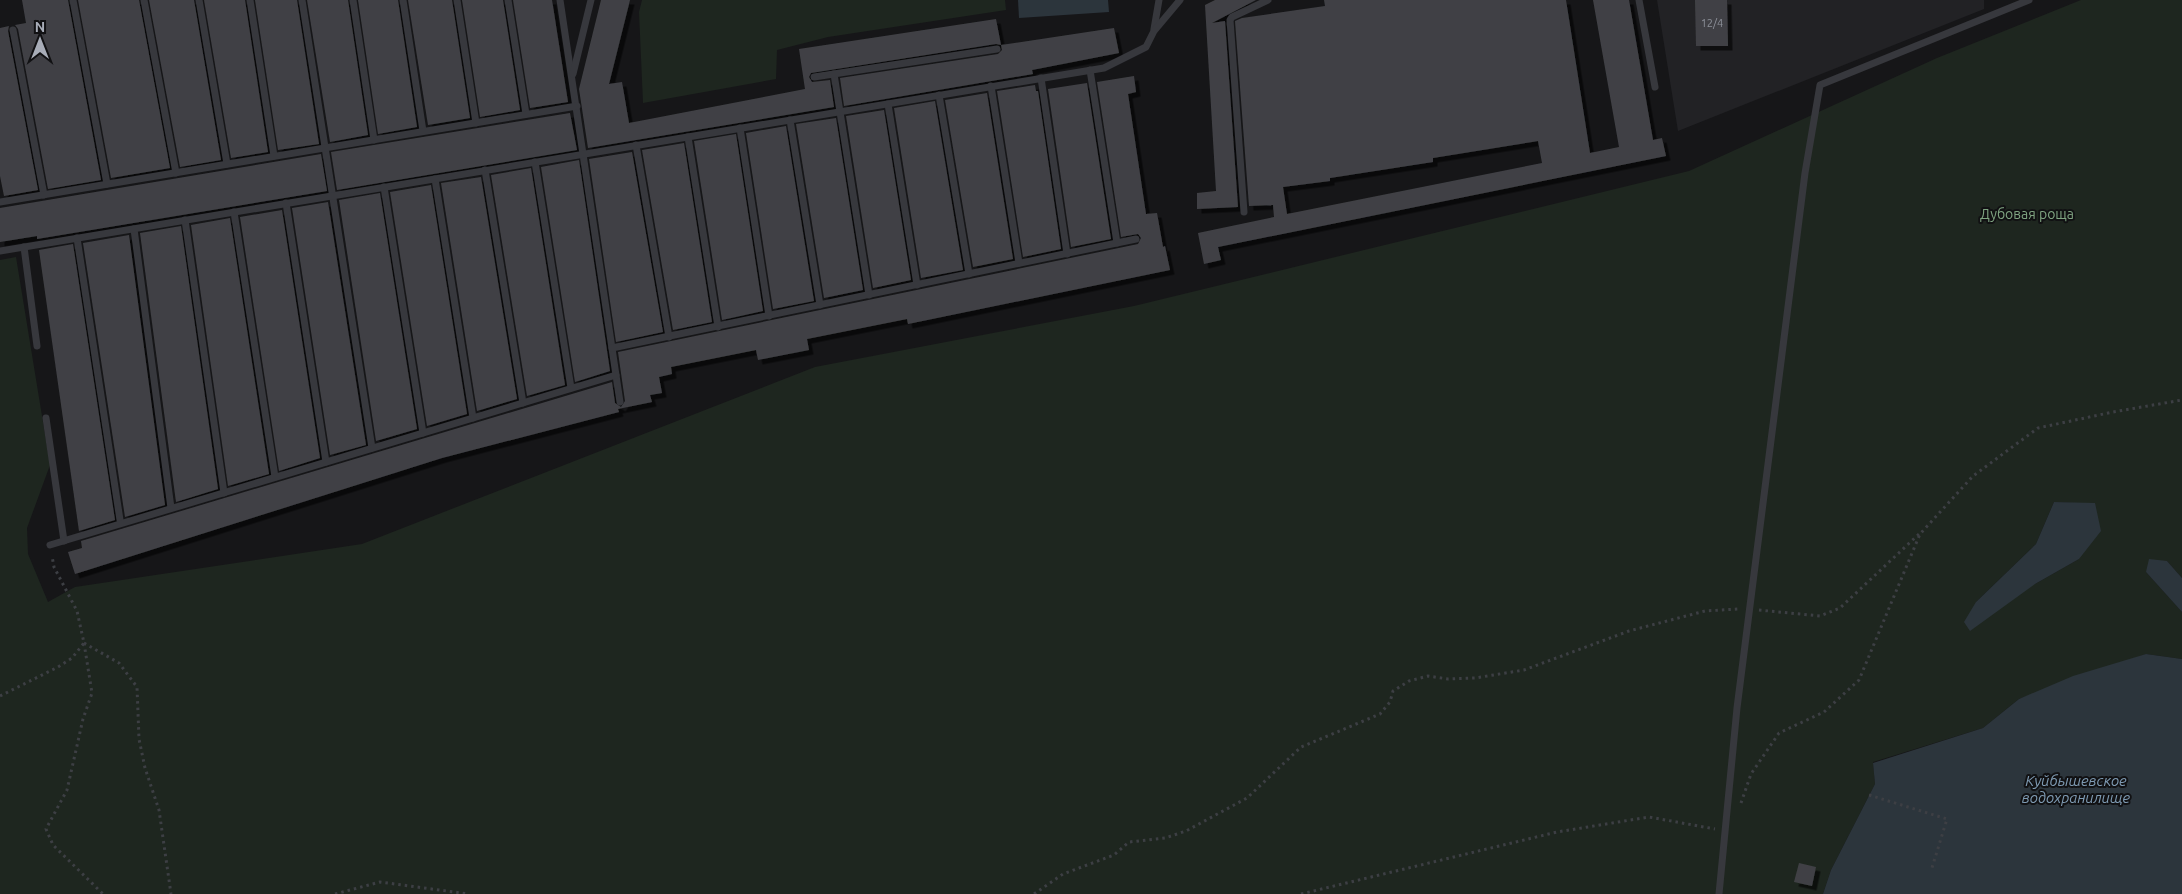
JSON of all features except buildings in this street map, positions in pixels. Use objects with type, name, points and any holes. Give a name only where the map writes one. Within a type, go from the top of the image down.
[{"type":"lane","points":[[73,0],[107,184]]},
{"type":"lane","points":[[144,0],[176,172]]},
{"type":"lane","points":[[199,0],[227,164]]},
{"type":"lane","points":[[250,0],[274,156]]},
{"type":"lane","points":[[302,0],[372,448]]},
{"type":"lane","points":[[353,0],[374,140]]},
{"type":"lane","points":[[403,0],[423,132]]},
{"type":"lane","points":[[456,0],[476,123]]},
{"type":"lane","points":[[508,0],[526,114]]},
{"type":"lane","points":[[560,0],[620,402]]},
{"type":"lane","points":[[573,77],[591,0]]},
{"type":"lane","points":[[1154,31],[1159,0]]},
{"type":"lane","points":[[0,251],[1104,68],[1146,47],[1154,31],[1180,0]]},
{"type":"lane","points":[[1244,212],[1230,20],[1232,17],[1268,0]]},
{"type":"lane","points":[[1639,0],[1655,87]]},
{"type":"lane","points":[[1719,894],[1750,608],[1805,173],[1820,85],[2028,0]]},
{"type":"lane","points":[[13,30],[44,195]]},
{"type":"lane","points":[[814,77],[997,49]]},
{"type":"lane","points":[[1090,70],[1117,243]]},
{"type":"lane","points":[[834,74],[869,295]]},
{"type":"lane","points":[[1040,78],[1067,254]]},
{"type":"lane","points":[[991,86],[1020,264]]},
{"type":"lane","points":[[939,95],[969,274]]},
{"type":"lane","points":[[888,104],[917,285]]},
{"type":"lane","points":[[0,202],[577,106]]},
{"type":"lane","points":[[790,120],[820,305]]},
{"type":"lane","points":[[740,128],[769,316]]},
{"type":"lane","points":[[688,137],[718,327]]},
{"type":"lane","points":[[636,145],[668,337]]},
{"type":"lane","points":[[535,162],[571,388]]},
{"type":"lane","points":[[485,170],[523,402]]},
{"type":"lane","points":[[435,179],[473,418]]},
{"type":"lane","points":[[384,187],[423,433]]},
{"type":"lane","points":[[286,203],[326,462]]},
{"type":"lane","points":[[234,212],[275,477]]},
{"type":"lane","points":[[185,220],[224,493]]},
{"type":"lane","points":[[134,229],[171,508]]},
{"type":"lane","points":[[77,238],[120,520]]},
{"type":"lane","points":[[612,348],[1136,239]]},
{"type":"lane","points":[[24,247],[37,346]]},
{"type":"lane","points":[[50,545],[616,375]]},
{"type":"lane","points":[[46,418],[64,541]]},
{"type":"path","points":[[1034,894],[1064,874],[1114,855],[1128,842],[1165,838],[1186,831],[1248,798],[1301,747],[1380,714],[1390,702],[1393,691],[1409,681],[1428,676],[1448,679],[1475,678],[1524,670],[1629,631],[1705,611],[1750,608],[1820,616],[1840,608],[1920,534],[1973,476],[2038,428],[2182,400]]},
{"type":"path","points":[[1739,807],[1751,774],[1779,733],[1824,712],[1859,680],[1920,534]]},
{"type":"path","points":[[50,545],[54,567],[77,611],[92,693],[83,719],[67,790],[52,814],[46,829],[53,845],[103,894]]},
{"type":"path","points":[[0,696],[58,667],[72,658],[84,643]]},
{"type":"path","points":[[84,643],[118,662],[138,687],[139,739],[145,768],[159,810],[171,894]]},
{"type":"path","points":[[1869,794],[1947,819],[1931,871]]},
{"type":"path","points":[[1301,894],[1556,832],[1649,817],[1725,831]]},
{"type":"path","points":[[335,894],[380,882],[468,894]]},
{"type":"shaded area","points":[[1657,0],[1984,0],[1984,9],[1678,131]]},
{"type":"green space","points":[[642,0],[1005,0],[1006,10],[828,37],[777,50],[776,79],[643,103],[639,12]]},
{"type":"green space","name":"Дубовая роща","points":[[2081,0],[2182,0],[2182,578],[2167,561],[2146,572],[2182,612],[2182,659],[2146,654],[2019,699],[1983,728],[1873,762],[1875,784],[1831,870],[1823,894],[0,894],[0,260],[16,257],[50,465],[27,528],[28,554],[48,602],[75,587],[362,544],[815,367],[1134,306],[1689,171],[1937,58]],"holes":[[[2054,502],[2095,504],[2079,559],[2035,584],[1976,602],[2036,544]]]},
{"type":"water","points":[[1018,0],[1108,0],[1109,12],[1019,18]]},
{"type":"water","points":[[2054,502],[2095,503],[2101,531],[2079,559],[2035,584],[1970,631],[1964,622],[1976,602],[2036,544]]},
{"type":"water","points":[[2149,559],[2167,561],[2182,578],[2182,612],[2146,572]]},
{"type":"water","name":"Куйбышевское водохранилище","points":[[2146,654],[2182,659],[2182,894],[1823,894],[1831,870],[1875,784],[1873,763],[1983,728],[2019,699],[2073,676]]}]
